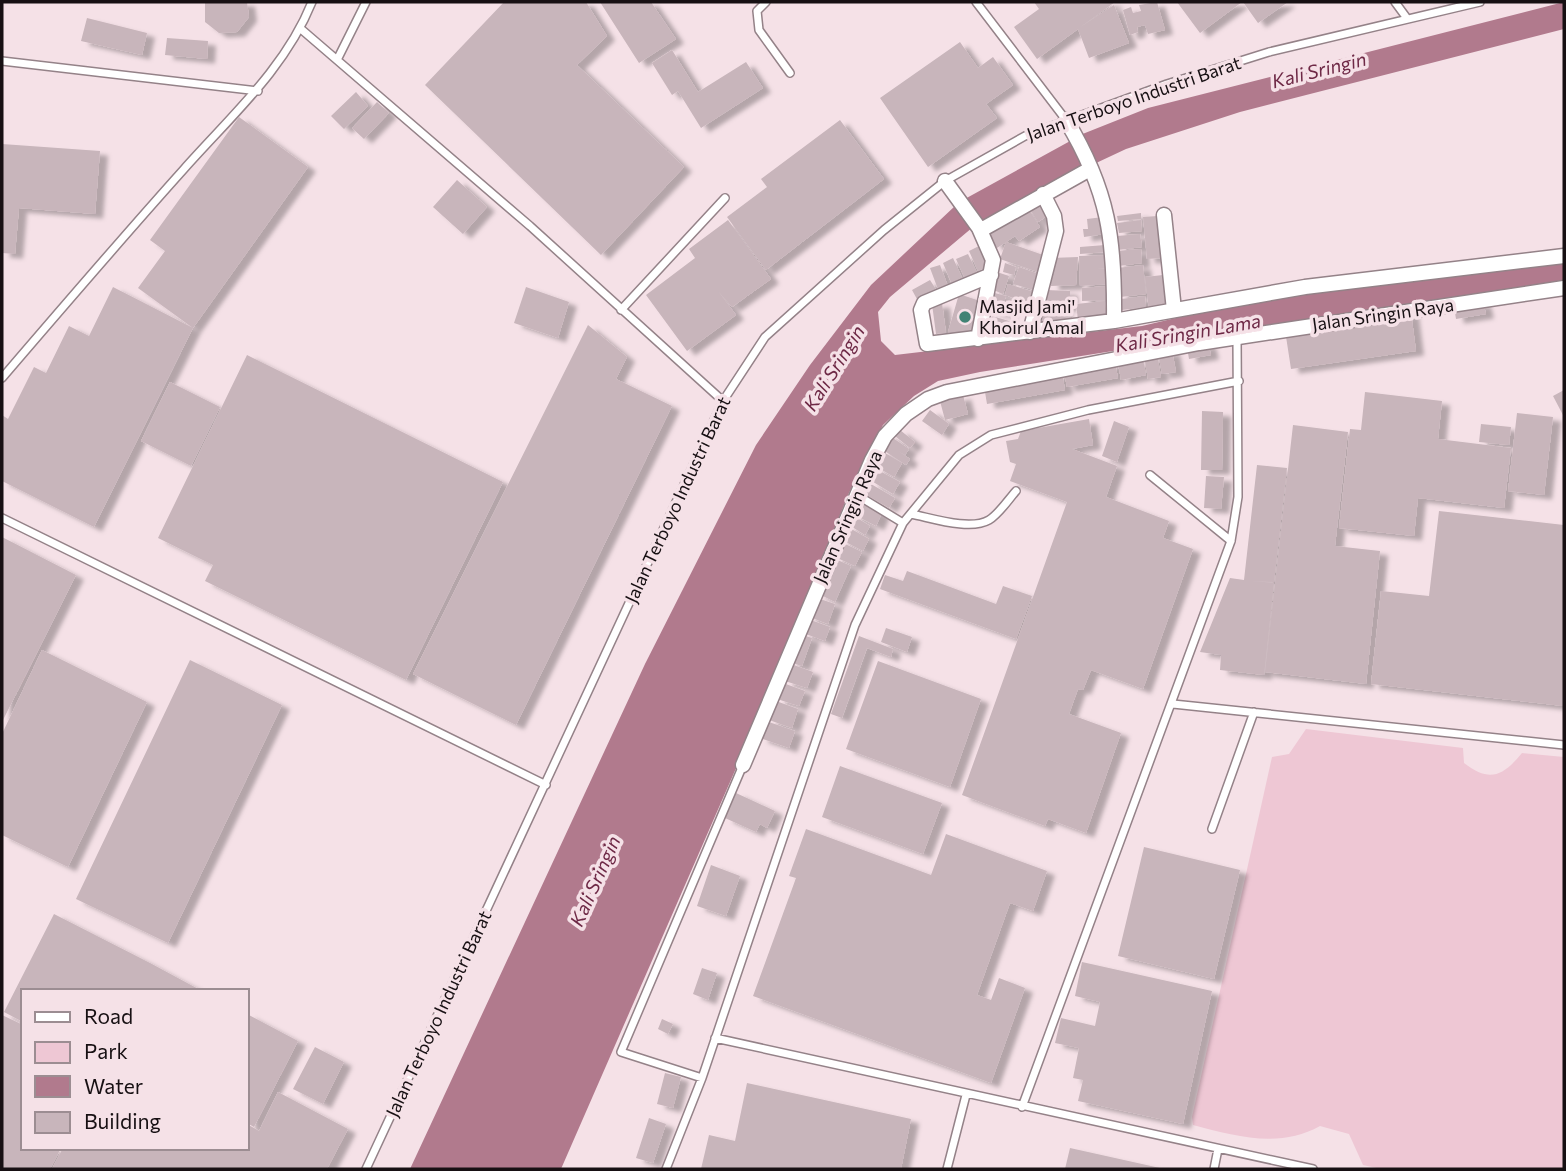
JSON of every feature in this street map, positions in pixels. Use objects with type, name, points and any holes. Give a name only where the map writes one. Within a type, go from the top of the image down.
[{"type":"street","points":[[1069,126],[1089,167],[1112,231],[1114,321]]},
{"type":"street","points":[[980,229],[1089,167]]},
{"type":"street","points":[[948,185],[980,229],[993,260],[978,339]]},
{"type":"street","points":[[1030,332],[1056,231],[1054,215],[1043,194]]},
{"type":"street","points":[[1164,215],[1174,310]]},
{"type":"street","points":[[991,275],[922,306],[927,344],[1114,321],[1330,283],[1564,256]]},
{"type":"street","name":"Jalan Sringin Raya","points":[[743,765],[857,495],[885,436],[906,414],[936,395],[1075,365],[1237,337],[1564,288]]},
{"type":"lane","points":[[2,378],[185,167],[258,91],[301,29],[312,2]]},
{"type":"lane","points":[[338,58],[366,2]]},
{"type":"lane","points":[[766,2],[757,11],[757,22],[790,73]]},
{"type":"lane","points":[[976,2],[1069,126]]},
{"type":"lane","points":[[1395,2],[1406,17]]},
{"type":"lane","name":"Jalan Terboyo Industri Barat","points":[[366,1169],[723,401],[765,337],[884,230],[1025,136],[1069,126],[1269,52],[1406,17],[1480,2]]},
{"type":"lane","points":[[301,29],[338,58],[723,401]]},
{"type":"lane","points":[[2,61],[258,91]]},
{"type":"lane","points":[[621,310],[725,198]]},
{"type":"lane","points":[[1022,1107],[1231,541],[1238,498],[1237,337]]},
{"type":"lane","points":[[666,1169],[702,1079],[771,869],[821,734],[855,625],[903,523],[959,455],[991,435],[1088,410],[1239,382]]},
{"type":"lane","points":[[1150,475],[1231,541]]},
{"type":"lane","points":[[911,514],[971,524],[983,523],[991,519],[1016,491]]},
{"type":"lane","points":[[857,495],[903,523]]},
{"type":"lane","points":[[2,517],[546,785]]},
{"type":"lane","points":[[1173,704],[1564,745]]},
{"type":"lane","points":[[1212,829],[1254,712]]},
{"type":"lane","name":"Jalan Sringin Raya","points":[[702,1079],[621,1052],[743,765]]},
{"type":"lane","points":[[715,1038],[1313,1169]]},
{"type":"lane","points":[[947,1169],[966,1095]]},
{"type":"lane","points":[[1213,1169],[1218,1149]]},
{"type":"green space","points":[[1306,729],[1463,748],[1464,763],[1489,775],[1502,772],[1522,753],[1564,757],[1564,1169],[1381,1169],[1363,1165],[1349,1134],[1320,1126],[1304,1133],[1273,1139],[1241,1136],[1193,1125],[1192,1117],[1272,757],[1289,754]]},
{"type":"water","name":"Kali Sringin","points":[[1564,2],[1564,29],[1240,112],[1126,149],[1094,164],[1080,135],[1148,108]]},
{"type":"water","points":[[1072,140],[1085,168],[980,223],[963,200]]},
{"type":"water","points":[[955,206],[973,227],[890,297],[878,312],[881,341],[895,355],[1142,326],[1252,300],[1564,262],[1564,280],[980,372],[938,381],[914,396],[883,425],[848,495],[768,695],[561,1169],[410,1169],[645,664],[756,445],[810,365],[871,285]]},
{"type":"building","points":[[205,2],[247,2],[249,17],[237,32],[219,33],[205,22]]},
{"type":"building","points":[[504,2],[586,2],[607,36],[577,65],[684,167],[601,255],[425,85]]},
{"type":"building","points":[[600,2],[651,2],[676,39],[639,63]]},
{"type":"building","points":[[1034,2],[1115,2],[1079,28],[1114,5],[1129,43],[1089,58],[1078,29],[1037,59],[1014,27],[1039,9]]},
{"type":"building","points":[[1157,2],[1165,30],[1148,34],[1145,25],[1137,27],[1138,32],[1130,35],[1123,10],[1131,7],[1133,13],[1141,11],[1139,5]]},
{"type":"building","points":[[1177,2],[1242,2],[1200,33]]},
{"type":"building","points":[[1243,2],[1288,2],[1258,23]]},
{"type":"building","points":[[87,18],[147,33],[142,55],[81,41]]},
{"type":"building","points":[[167,38],[208,41],[207,59],[165,55]]},
{"type":"building","points":[[960,42],[978,68],[993,57],[1013,85],[986,104],[997,118],[928,167],[880,98]]},
{"type":"building","points":[[672,50],[698,92],[746,62],[763,88],[701,128],[678,91],[672,95],[652,63]]},
{"type":"building","points":[[356,92],[368,106],[344,129],[331,116]]},
{"type":"building","points":[[377,102],[389,113],[364,139],[352,128]]},
{"type":"building","points":[[239,117],[308,167],[193,328],[138,288],[165,251],[150,240]]},
{"type":"building","points":[[840,120],[884,179],[766,270],[727,217],[767,187],[761,179]]},
{"type":"building","points":[[2,144],[100,151],[95,214],[19,208],[15,254],[2,253]]},
{"type":"building","points":[[457,180],[487,207],[463,234],[433,207]]},
{"type":"building","points":[[1037,200],[1047,216],[1038,222],[1028,206]]},
{"type":"building","points":[[1026,205],[1040,227],[1019,241],[1015,236],[997,248],[985,230]]},
{"type":"building","points":[[1141,213],[1141,219],[1118,221],[1117,216]]},
{"type":"building","points":[[1158,216],[1162,258],[1147,259],[1143,217]]},
{"type":"building","points":[[1103,217],[1105,234],[1084,237],[1083,229],[1088,229],[1087,219]]},
{"type":"building","points":[[728,220],[771,279],[732,307],[718,291],[736,315],[687,351],[646,295],[695,258],[689,249]]},
{"type":"building","points":[[1141,220],[1142,231],[1119,233],[1117,223]]},
{"type":"building","points":[[1140,234],[1142,247],[1118,250],[1117,236]]},
{"type":"building","points":[[1006,242],[1046,256],[1041,273],[1000,259]]},
{"type":"building","points":[[1105,245],[1106,252],[1080,254],[1080,247]]},
{"type":"building","points":[[979,246],[989,266],[978,271],[969,251]]},
{"type":"building","points":[[1141,249],[1142,263],[1118,266],[1116,251]]},
{"type":"building","points":[[968,254],[978,275],[966,281],[956,259]]},
{"type":"building","points":[[1108,255],[1108,268],[1097,269],[1108,269],[1109,284],[1080,286],[1079,256]]},
{"type":"building","points":[[1078,257],[1076,285],[1051,286],[1051,258]]},
{"type":"building","points":[[953,258],[964,282],[953,287],[943,263]]},
{"type":"building","points":[[1005,263],[1016,267],[1014,275],[1003,272]]},
{"type":"building","points":[[940,265],[949,289],[939,292],[930,268]]},
{"type":"building","points":[[1143,265],[1146,294],[1120,297],[1117,268]]},
{"type":"building","points":[[1019,267],[1039,274],[1034,290],[1013,284]]},
{"type":"building","points":[[997,272],[1009,276],[1003,294],[991,289]]},
{"type":"building","points":[[1163,275],[1167,309],[1149,311],[1145,277]]},
{"type":"building","points":[[930,280],[937,291],[918,301],[912,290]]},
{"type":"building","points":[[1008,284],[1034,292],[1031,304],[1005,295]]},
{"type":"building","points":[[1107,286],[1108,300],[1082,301],[1082,288]]},
{"type":"building","points":[[113,287],[193,328],[94,527],[2,481],[2,415],[8,419],[34,367],[46,373],[69,326],[89,336]]},
{"type":"building","points":[[526,287],[569,302],[558,338],[514,323]]},
{"type":"building","points":[[1046,290],[1070,291],[1070,307],[1045,306]]},
{"type":"building","points":[[991,292],[1006,296],[1001,313],[986,308]]},
{"type":"building","name":"Masjid Jami' Khoirul Amal","points":[[959,294],[983,302],[972,339],[948,332]]},
{"type":"building","points":[[1145,296],[1146,307],[1122,310],[1121,299]]},
{"type":"building","points":[[1007,300],[1012,302],[1008,315],[1002,313]]},
{"type":"building","points":[[1105,301],[1107,317],[1078,320],[1076,304]]},
{"type":"building","points":[[1483,302],[1486,314],[1456,319],[1454,307]]},
{"type":"building","points":[[942,303],[946,333],[936,334],[932,304]]},
{"type":"building","points":[[1064,309],[1065,318],[1072,317],[1073,325],[1041,329],[1042,311]]},
{"type":"building","points":[[1411,312],[1416,351],[1291,369],[1285,330]]},
{"type":"building","points":[[992,316],[1009,321],[1006,330],[989,325]]},
{"type":"building","points":[[588,325],[627,357],[616,379],[672,406],[516,725],[413,674]]},
{"type":"building","points":[[1208,343],[1211,355],[1189,359],[1187,347]]},
{"type":"building","points":[[1172,350],[1176,372],[1162,374],[1158,352]]},
{"type":"building","points":[[1157,354],[1161,377],[1148,379],[1144,356]]},
{"type":"building","points":[[247,355],[503,482],[406,680],[205,581],[213,565],[158,538]]},
{"type":"building","points":[[1143,359],[1146,375],[1121,380],[1118,363]]},
{"type":"building","points":[[1115,362],[1118,378],[1067,387],[1063,368]]},
{"type":"building","points":[[1062,372],[1065,390],[987,404],[984,386]]},
{"type":"building","points":[[170,382],[220,407],[191,466],[141,441]]},
{"type":"building","points":[[1564,390],[1564,417],[1553,396]]},
{"type":"building","points":[[1365,392],[1442,401],[1438,439],[1511,448],[1504,508],[1418,498],[1414,536],[1339,528],[1350,429],[1361,430]]},
{"type":"building","points":[[963,395],[968,414],[945,420],[940,401]]},
{"type":"building","points":[[930,410],[949,424],[942,435],[922,421]]},
{"type":"building","points":[[1202,411],[1223,412],[1222,470],[1201,470]]},
{"type":"building","points":[[1517,413],[1553,417],[1544,495],[1508,491]]},
{"type":"building","points":[[1089,419],[1093,445],[1072,449],[1117,466],[1106,497],[1169,521],[1163,538],[1193,549],[1143,689],[1091,670],[1083,690],[1078,689],[1069,714],[1121,733],[1086,833],[1048,819],[1045,826],[962,795],[1067,502],[1010,481],[1016,464],[1010,462],[1006,441],[1018,439],[1021,431]]},
{"type":"building","points":[[1114,421],[1129,427],[1117,462],[1102,456]]},
{"type":"building","points":[[1481,424],[1511,427],[1509,445],[1479,442]]},
{"type":"building","points":[[1293,425],[1348,432],[1335,546],[1380,551],[1366,684],[1265,672]]},
{"type":"building","points":[[900,430],[915,442],[910,448],[895,436]]},
{"type":"building","points":[[887,434],[909,449],[905,455],[898,451],[910,459],[906,465],[883,450]]},
{"type":"building","points":[[880,450],[902,463],[894,477],[872,464]]},
{"type":"building","points":[[1257,465],[1287,468],[1274,582],[1252,581],[1274,583],[1264,675],[1220,670],[1221,655],[1200,652],[1230,578],[1244,580]]},
{"type":"building","points":[[876,469],[900,482],[893,494],[870,480]]},
{"type":"building","points":[[1206,476],[1224,477],[1221,509],[1204,508]]},
{"type":"building","points":[[871,484],[895,498],[889,508],[865,494]]},
{"type":"building","points":[[858,500],[882,513],[876,526],[851,513]]},
{"type":"building","points":[[1439,511],[1564,525],[1563,706],[1371,684],[1381,591],[1429,596]]},
{"type":"building","points":[[854,516],[870,526],[865,535],[849,525]]},
{"type":"building","points":[[846,526],[869,539],[863,551],[840,539]]},
{"type":"building","points":[[2,537],[76,575],[2,722]]},
{"type":"building","points":[[841,542],[862,552],[855,566],[835,557]]},
{"type":"building","points":[[833,558],[851,566],[835,602],[817,593]]},
{"type":"building","points":[[907,571],[996,604],[1003,586],[1032,596],[1016,639],[880,589],[885,575],[903,581]]},
{"type":"building","points":[[814,597],[835,604],[828,624],[807,616]]},
{"type":"building","points":[[808,619],[830,627],[825,641],[803,633]]},
{"type":"building","points":[[886,628],[912,637],[907,652],[881,642]]},
{"type":"building","points":[[799,634],[812,638],[802,666],[789,662]]},
{"type":"building","points":[[859,636],[893,649],[891,657],[867,648],[842,718],[831,714]]},
{"type":"building","points":[[42,650],[147,702],[68,867],[2,835],[2,734]]},
{"type":"building","points":[[190,660],[282,705],[168,943],[76,899]]},
{"type":"building","points":[[878,661],[981,699],[950,787],[846,749]]},
{"type":"building","points":[[791,664],[813,672],[807,688],[785,681]]},
{"type":"building","points":[[783,683],[805,691],[799,706],[777,699]]},
{"type":"building","points":[[776,701],[798,709],[792,728],[769,720]]},
{"type":"building","points":[[766,721],[795,731],[789,748],[760,738]]},
{"type":"building","points":[[840,766],[942,803],[923,854],[822,817]]},
{"type":"building","points":[[736,793],[775,811],[767,828],[760,824],[756,832],[725,818]]},
{"type":"building","points":[[806,829],[931,875],[946,834],[1047,871],[1033,911],[1010,903],[977,995],[991,1000],[999,978],[1025,988],[991,1083],[753,996],[796,878],[789,876]]},
{"type":"building","points":[[1144,847],[1240,870],[1214,979],[1118,956]]},
{"type":"building","points":[[711,865],[740,876],[726,916],[697,906]]},
{"type":"building","points":[[54,914],[198,989],[21,989],[21,1021],[4,1012]]},
{"type":"building","points":[[1082,962],[1212,991],[1183,1124],[1078,1101],[1083,1080],[1073,1078],[1079,1048],[1055,1043],[1061,1018],[1095,1026],[1100,1002],[1075,996]]},
{"type":"building","points":[[702,968],[717,973],[708,1000],[693,994]]},
{"type":"building","points":[[2,1015],[21,1024],[21,1150],[60,1150],[50,1169],[2,1169]]},
{"type":"building","points":[[248,1015],[298,1041],[254,1127],[248,1124]]},
{"type":"building","points":[[662,1019],[673,1024],[668,1034],[658,1029]]},
{"type":"building","points":[[315,1047],[344,1062],[323,1104],[293,1089]]},
{"type":"building","points":[[665,1073],[681,1077],[673,1108],[657,1104]]},
{"type":"building","points":[[747,1083],[911,1119],[901,1169],[701,1169],[709,1135],[735,1141]]},
{"type":"building","points":[[278,1092],[348,1129],[327,1169],[52,1169],[62,1150],[248,1150],[248,1125],[259,1131]]},
{"type":"building","points":[[649,1118],[666,1124],[653,1163],[636,1158]]},
{"type":"building","points":[[1070,1148],[1160,1168],[1160,1169],[1065,1169]]},
{"type":"place","name":"Masjid Jami' Khoirul Amal","points":[[965,317]]},
{"type":"water label","name":"Kali Sringin Lama","points":[[1188,333]]}]
